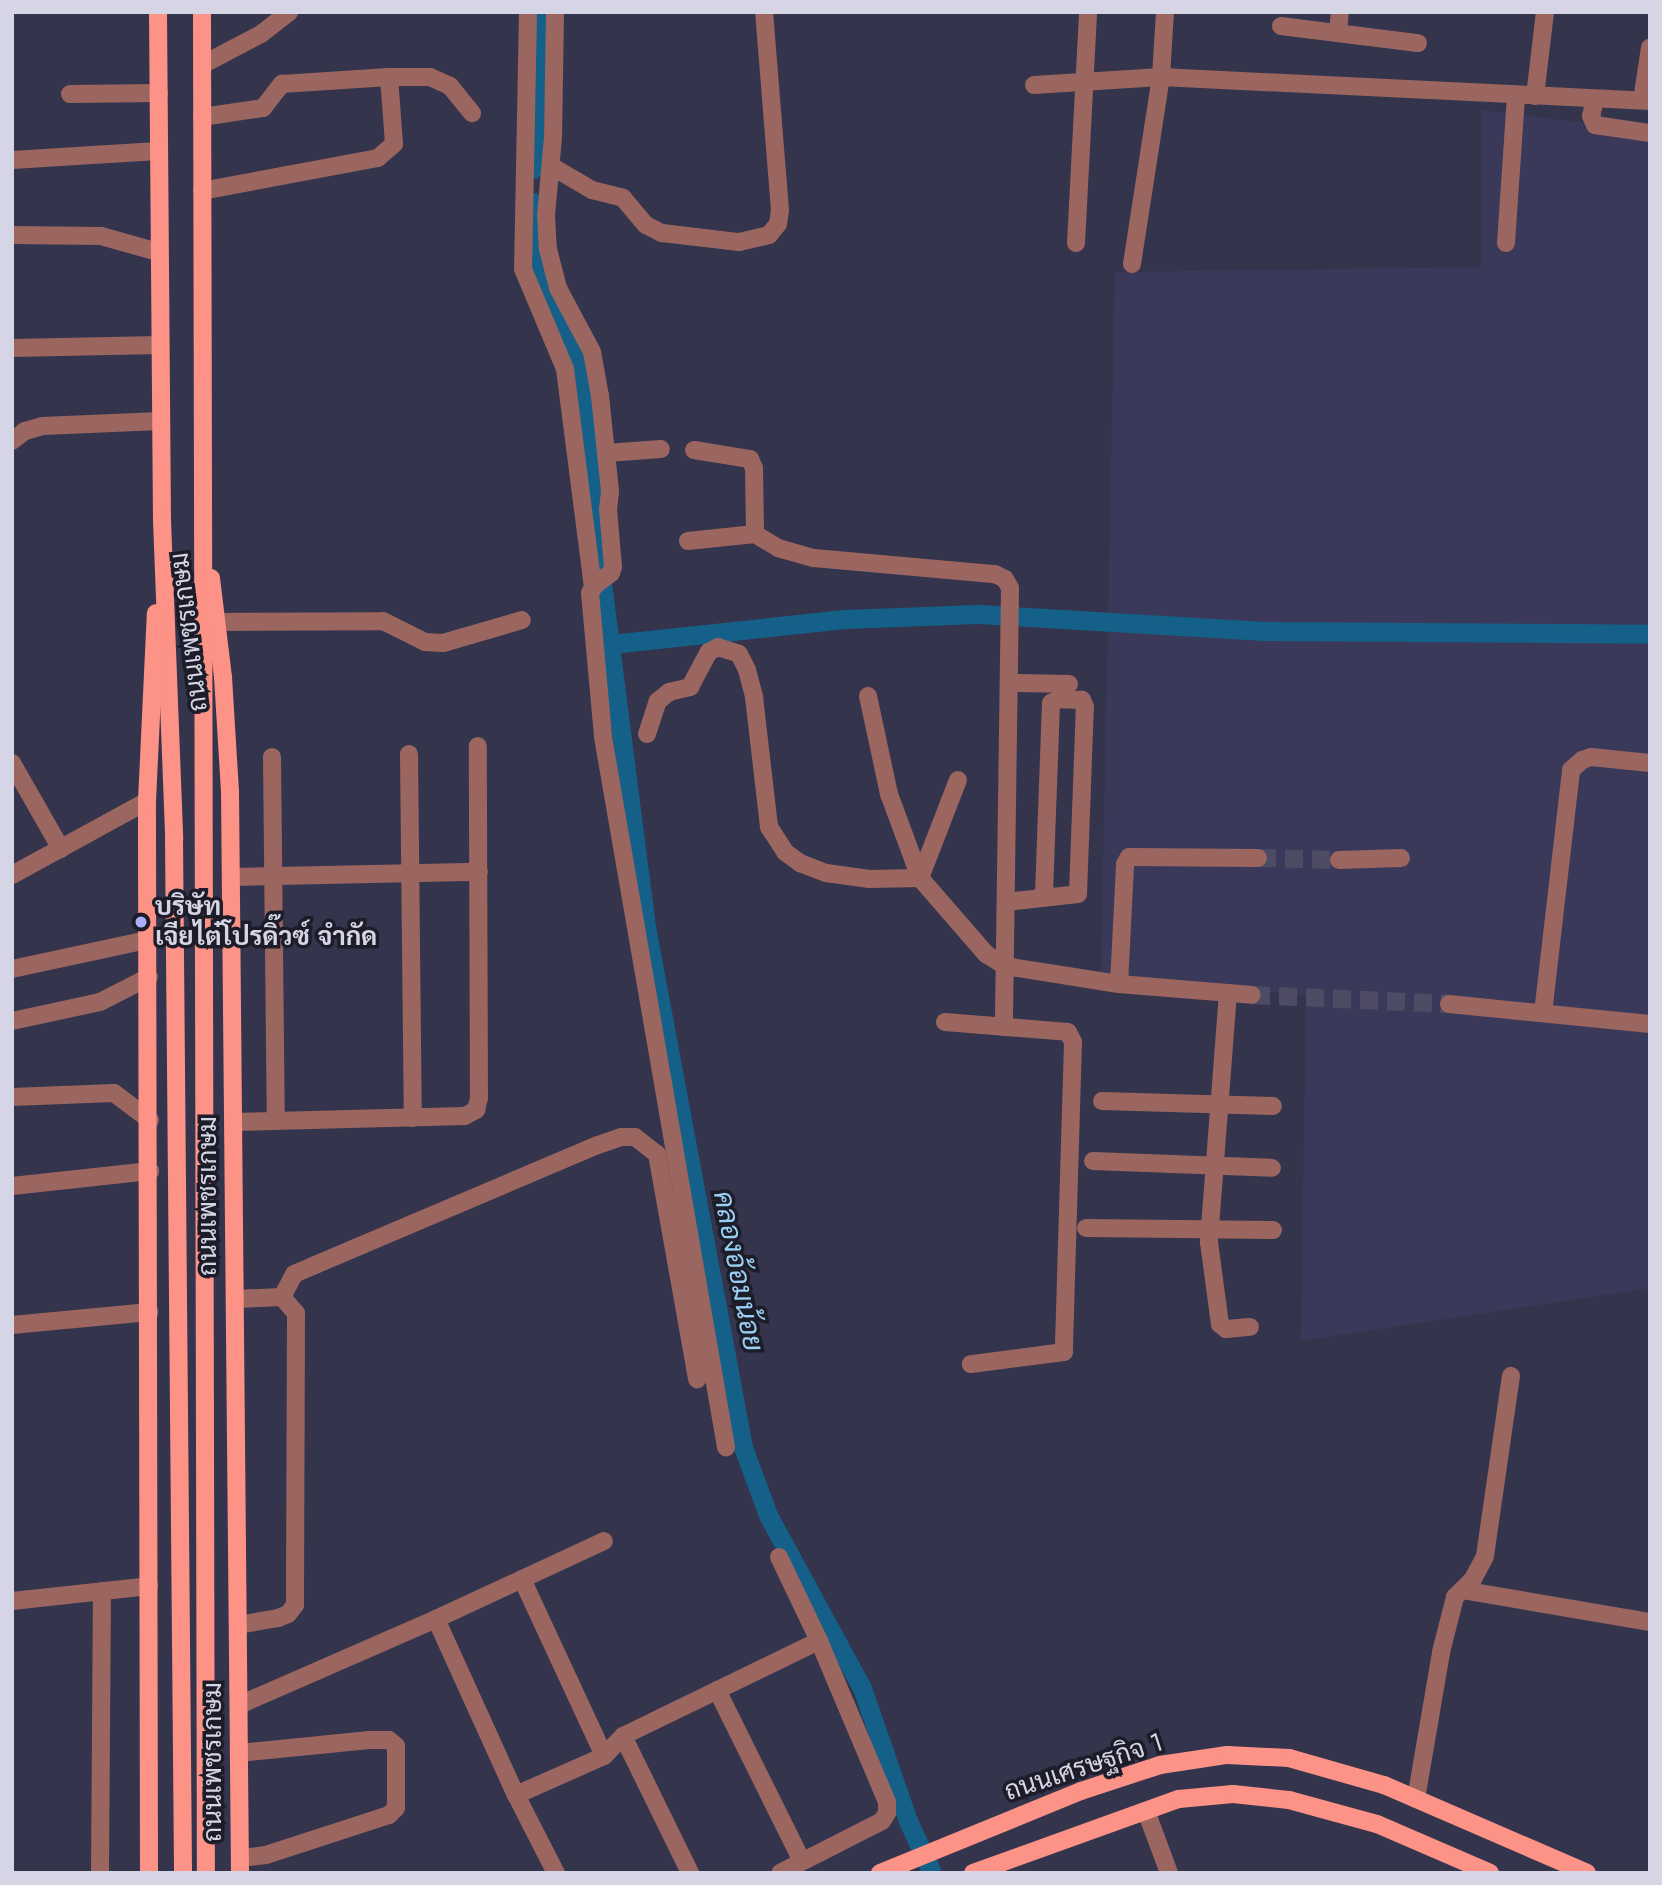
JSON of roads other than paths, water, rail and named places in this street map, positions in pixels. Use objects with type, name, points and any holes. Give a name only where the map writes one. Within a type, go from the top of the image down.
[{"type":"main road","name":"ถนนเพชรเกษม","points":[[159,12],[162,520],[174,839],[183,1873]]},
{"type":"main road","name":"ถนนเพชรเกษม","points":[[202,12],[205,1873]]},
{"type":"main road","name":"ถนนเพชรเกษม","points":[[149,1873],[150,1121],[147,801],[162,520]]},
{"type":"main road","name":"ถนนเพชรเกษม","points":[[202,520],[217,622],[227,729],[232,877],[240,1865]]},
{"type":"main road","name":"ถนนเศรษฐกิจ 1","points":[[880,1873],[1080,1791],[1160,1765],[1227,1755],[1289,1758],[1384,1785],[1587,1873]]},
{"type":"main road","points":[[974,1873],[1179,1800],[1233,1794],[1289,1800],[1377,1824],[1484,1872]]},
{"type":"street","points":[[202,65],[261,33],[289,12]]},
{"type":"street","points":[[528,12],[523,269],[565,369],[594,586]]},
{"type":"street","points":[[555,12],[551,166],[546,215],[552,273],[592,352],[607,453],[613,567],[611,573],[594,586],[590,593],[603,737],[726,1447]]},
{"type":"street","points":[[551,166],[592,190],[623,198],[646,225],[662,233],[738,243],[769,235],[778,224],[780,211],[764,12]]},
{"type":"street","points":[[1076,243],[1088,12]]},
{"type":"street","points":[[1132,264],[1161,78],[1165,12]]},
{"type":"street","points":[[1338,33],[1340,12]]},
{"type":"street","points":[[1535,96],[1545,12]]},
{"type":"street","points":[[1281,26],[1418,43]]},
{"type":"street","points":[[1034,85],[1161,78],[1646,100],[1650,48]]},
{"type":"street","points":[[202,191],[378,158],[387,154],[394,144],[389,77]]},
{"type":"street","points":[[202,117],[263,108],[282,84],[389,77],[430,77],[450,86],[472,113]]},
{"type":"street","points":[[70,94],[159,93]]},
{"type":"street","points":[[1506,243],[1516,96]]},
{"type":"street","points":[[1595,99],[1591,116],[1595,125],[1650,133]]},
{"type":"street","points":[[12,160],[158,151]]},
{"type":"street","points":[[12,235],[101,236],[159,252]]},
{"type":"street","points":[[12,348],[160,345]]},
{"type":"street","points":[[12,441],[25,431],[42,426],[161,421]]},
{"type":"street","points":[[607,453],[662,449]]},
{"type":"street","points":[[694,450],[750,459],[754,468],[755,534]]},
{"type":"street","points":[[688,541],[755,534],[778,548],[802,556],[995,574],[1005,579],[1010,588],[1010,683],[1004,1027]]},
{"type":"street","points":[[217,622],[383,621],[425,642],[443,643],[522,620]]},
{"type":"street","points":[[646,734],[658,701],[668,692],[690,687],[709,652],[718,647],[738,654],[747,670],[754,697],[769,827],[785,852],[800,863],[826,873],[870,879],[920,878]]},
{"type":"street","points":[[1010,683],[1069,684]]},
{"type":"street","points":[[869,696],[889,794],[920,878],[986,954],[1005,966],[1119,984],[1252,995]]},
{"type":"street","points":[[1006,902],[1078,894],[1085,707],[1082,700],[1059,699],[1051,703],[1044,897]]},
{"type":"street","points":[[233,1122],[465,1116],[476,1110],[480,1098],[478,746]]},
{"type":"street","points":[[409,754],[413,1118]]},
{"type":"street","points":[[272,757],[276,1121]]},
{"type":"street","points":[[1543,1013],[1572,770],[1582,760],[1591,757],[1650,764]]},
{"type":"street","points":[[12,763],[61,849]]},
{"type":"street","points":[[920,878],[958,780]]},
{"type":"street","points":[[12,875],[147,801]]},
{"type":"street","points":[[1119,984],[1125,864],[1129,858],[1258,858]]},
{"type":"street","points":[[1339,860],[1401,858]]},
{"type":"street","points":[[232,877],[479,872]]},
{"type":"street","points":[[12,969],[147,940]]},
{"type":"street","points":[[12,1020],[100,1002],[149,977]]},
{"type":"street","points":[[1228,993],[1209,1242],[1220,1324],[1226,1329],[1250,1327]]},
{"type":"street","points":[[1449,1003],[1650,1024]]},
{"type":"street","points":[[945,1022],[1068,1032],[1073,1042],[1064,1352],[971,1364]]},
{"type":"street","points":[[12,1097],[114,1093],[150,1121]]},
{"type":"street","points":[[1102,1101],[1273,1105]]},
{"type":"street","points":[[282,1297],[294,1274],[304,1269],[598,1146],[621,1137],[635,1137],[647,1143],[657,1154],[697,1379]]},
{"type":"street","points":[[1093,1161],[1272,1168]]},
{"type":"street","points":[[12,1186],[150,1171]]},
{"type":"street","points":[[1086,1227],[1273,1230]]},
{"type":"street","points":[[235,1299],[282,1297]]},
{"type":"street","points":[[239,1625],[278,1618],[288,1614],[295,1605],[296,1313],[282,1297]]},
{"type":"street","points":[[12,1325],[149,1312]]},
{"type":"street","points":[[1416,1799],[1441,1652],[1455,1597],[1473,1579],[1485,1556],[1511,1376]]},
{"type":"street","points":[[239,1705],[436,1619],[604,1541]]},
{"type":"street","points":[[779,1557],[819,1641],[887,1802],[887,1813],[882,1821],[801,1859],[780,1873]]},
{"type":"street","points":[[522,1579],[604,1755]]},
{"type":"street","points":[[12,1601],[149,1586]]},
{"type":"street","points":[[1462,1590],[1650,1622]]},
{"type":"street","points":[[100,1873],[102,1591]]},
{"type":"street","points":[[436,1619],[516,1795],[556,1873]]},
{"type":"street","points":[[516,1795],[604,1755],[623,1736],[819,1641]]},
{"type":"street","points":[[717,1690],[801,1859]]},
{"type":"street","points":[[623,1736],[690,1873]]},
{"type":"street","points":[[239,1753],[389,1740],[396,1746],[396,1808],[389,1815],[240,1865]]},
{"type":"street","points":[[1146,1811],[1170,1873]]},
{"type":"waterway","points":[[533,169],[538,12]]},
{"type":"waterway","name":"คลองอ้อมน้อย","points":[[533,202],[537,276],[582,376],[593,513],[647,932],[743,1447],[768,1515],[862,1688],[908,1821],[932,1873]]},
{"type":"waterway","points":[[611,644],[845,619],[978,614],[1260,631],[1650,634]]},
{"type":"tunnel","points":[[1258,858],[1339,860]]},
{"type":"tunnel","points":[[1252,995],[1449,1004]]},
{"type":"place","name":"บริษัท เจียไต๋โปรดิ๊วซ์ จำกัด","points":[[141,922]]}]
